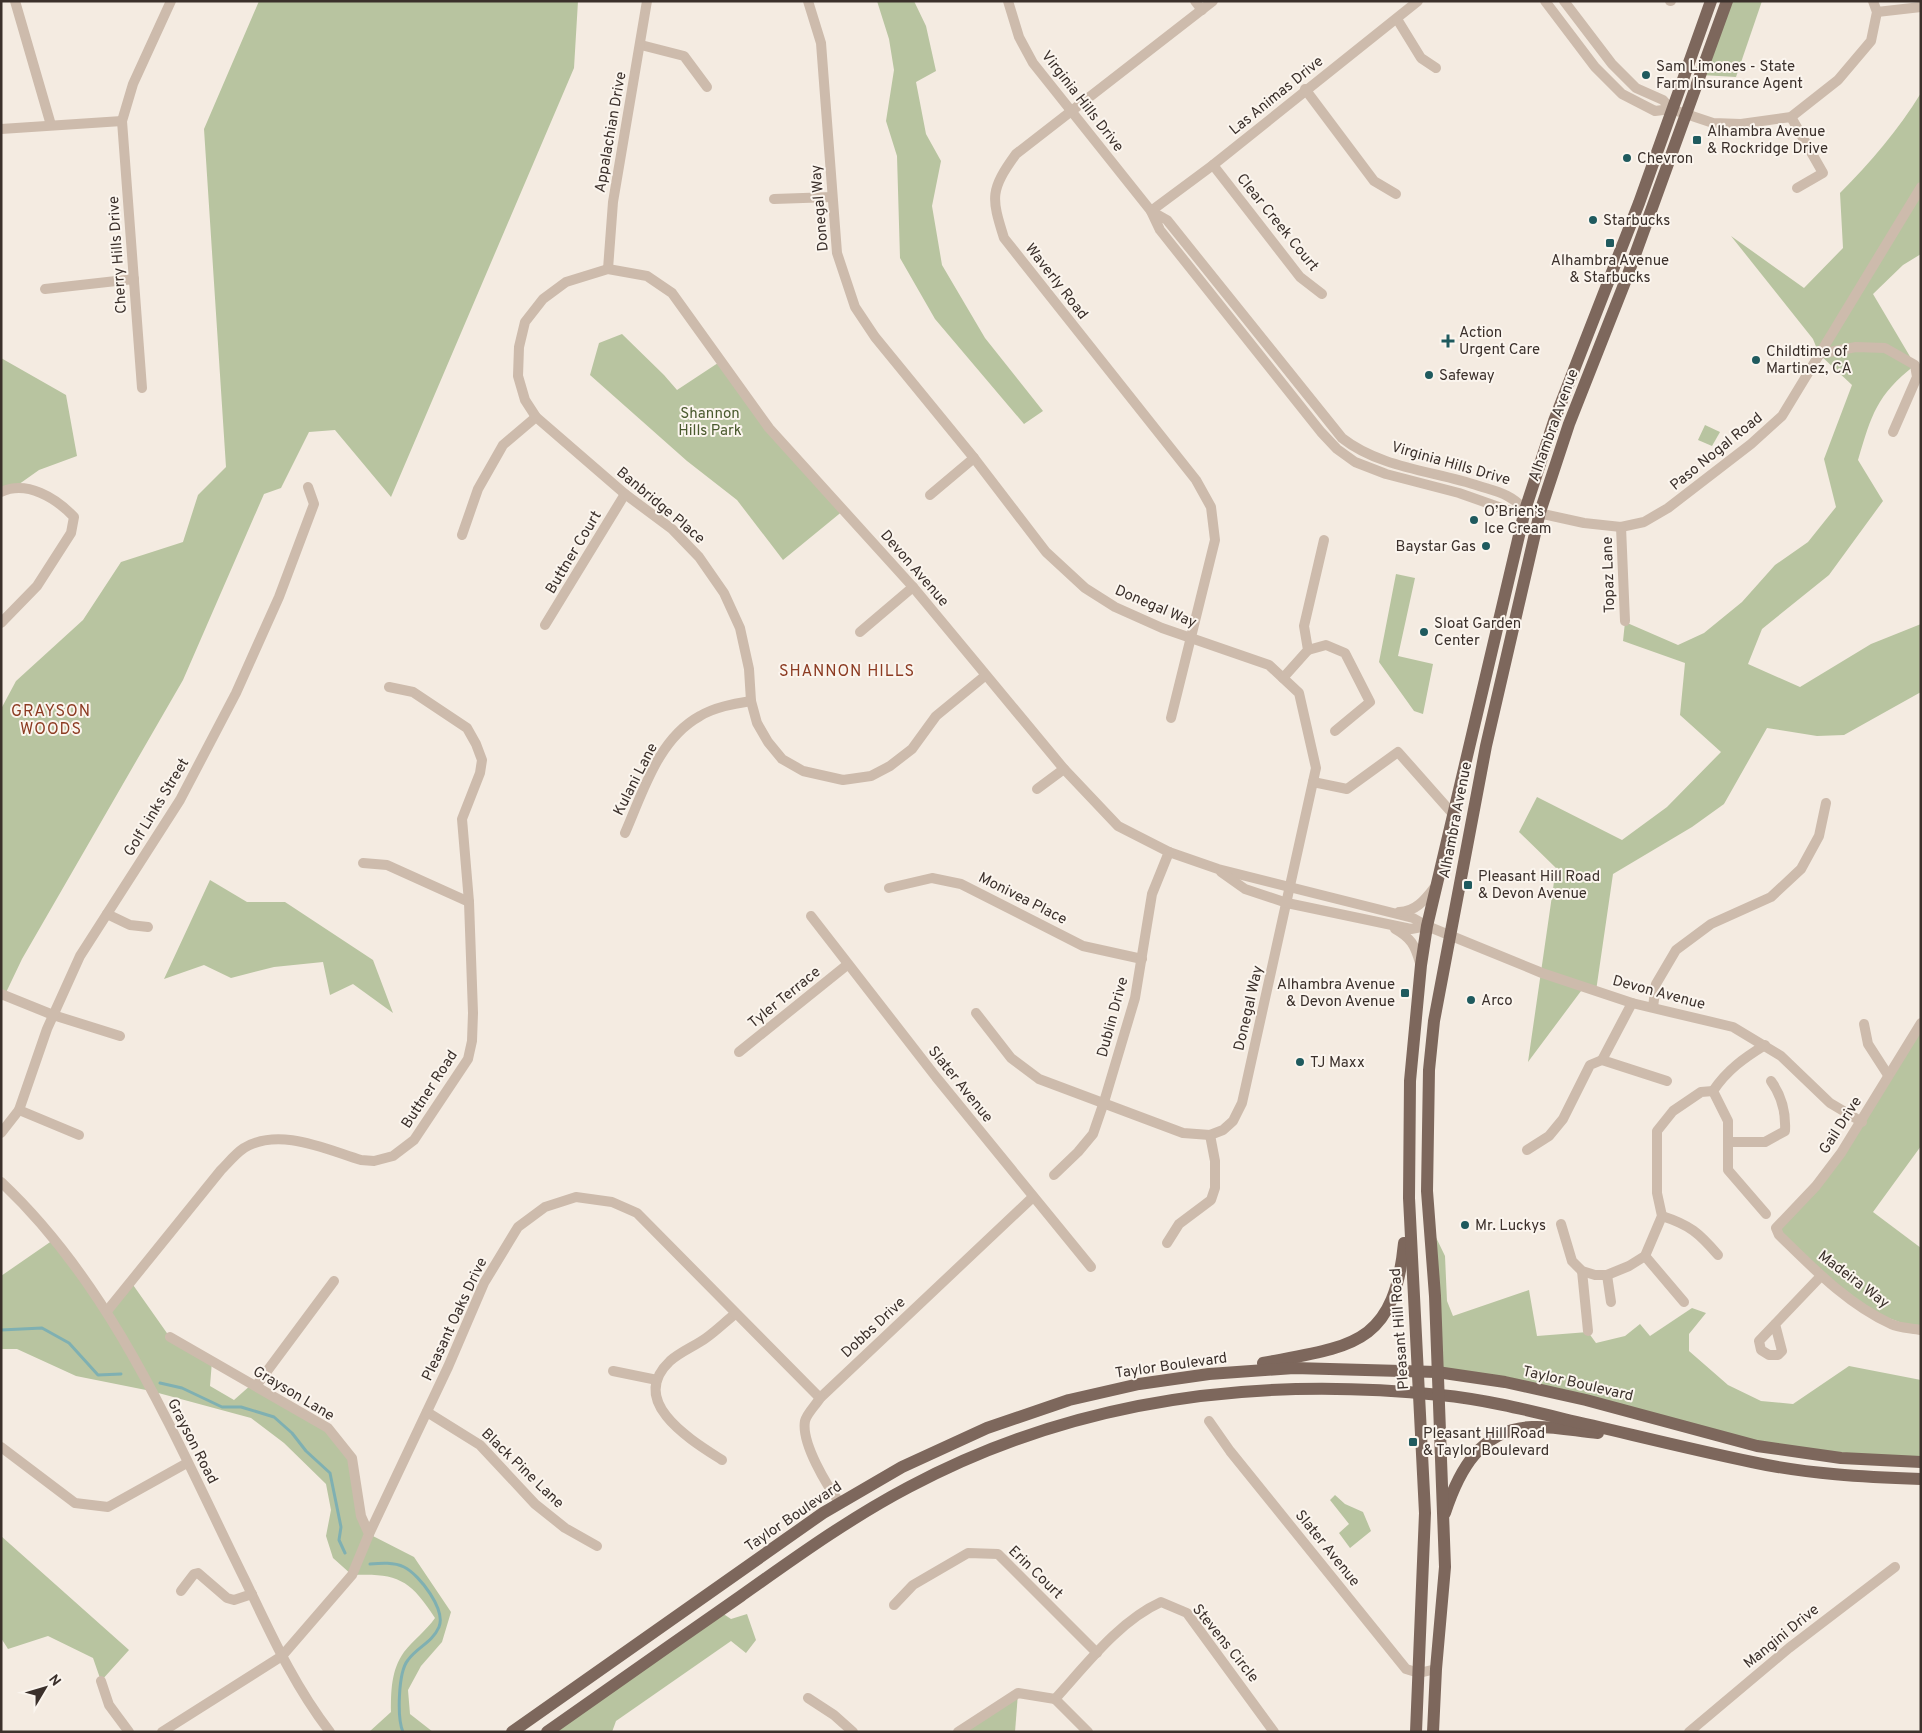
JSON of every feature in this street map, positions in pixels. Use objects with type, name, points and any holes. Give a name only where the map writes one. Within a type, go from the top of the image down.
[{"type":"main road","name":"Alhambra Avenue","points":[[1427,926],[1452,813],[1526,510],[1554,421],[1618,259],[1711,1]]},
{"type":"main road","name":"Alhambra Avenue","points":[[1450,934],[1486,746],[1540,512],[1569,424],[1687,115],[1727,1]]},
{"type":"main road","name":"Pleasant Hill Road","points":[[1416,1732],[1425,1512],[1409,1198],[1410,1082],[1421,965],[1427,926]]},
{"type":"main road","points":[[1433,1732],[1436,1669],[1445,1567],[1442,1522],[1440,1394],[1437,1372],[1435,1296],[1427,1191],[1426,1137],[1429,1070],[1434,1022],[1450,934]]},
{"type":"main road","points":[[1209,1374],[1317,1354],[1344,1346],[1368,1332],[1380,1322],[1394,1296],[1401,1275],[1409,1198]]},
{"type":"main road","name":"Taylor Boulevard","points":[[512,1732],[840,1503],[902,1467],[988,1428],[1060,1403],[1139,1384],[1209,1374],[1294,1368],[1437,1372],[1505,1382],[1586,1400],[1757,1446],[1841,1458],[1921,1462]]},
{"type":"main road","points":[[547,1732],[833,1531],[911,1486],[995,1447],[1075,1419],[1144,1404],[1212,1394],[1296,1388],[1440,1394],[1501,1404],[1754,1463],[1839,1476],[1921,1479]]},
{"type":"main road","points":[[1442,1522],[1453,1488],[1464,1466],[1491,1440],[1511,1430],[1531,1427],[1633,1435]]},
{"type":"street","points":[[15,1],[51,125]]},
{"type":"street","points":[[1,129],[122,121],[133,84],[171,1]]},
{"type":"street","name":"Appalachian Drive","points":[[608,269],[614,202],[647,1]]},
{"type":"street","name":"Donegal Way","points":[[808,1],[821,43],[837,253],[855,307],[875,337],[974,458],[1046,552],[1085,588],[1115,607],[1192,638],[1269,665],[1299,693],[1316,768],[1292,886],[1242,1103],[1233,1121],[1222,1130],[1210,1135]]},
{"type":"street","name":"Virginia Hills Drive","points":[[1008,1],[1018,37],[1070,112],[1151,211],[1160,230],[1321,432],[1337,449],[1355,462],[1386,474],[1459,493],[1510,511],[1526,510]]},
{"type":"street","points":[[1195,1],[1202,10]]},
{"type":"street","name":"Waverly Road","points":[[1171,718],[1216,540],[1212,507],[1196,480],[1004,238],[994,207],[994,195],[1003,172],[1016,154],[1212,1]]},
{"type":"street","name":"Las Animas Drive","points":[[1151,211],[1213,165],[1305,89],[1418,1]]},
{"type":"street","points":[[1545,1],[1595,66],[1622,94],[1655,111],[1671,109],[1713,122],[1741,124],[1791,117],[1838,80],[1871,41],[1876,12],[1874,1]]},
{"type":"street","points":[[1564,1],[1612,64],[1636,88],[1663,100],[1671,109]]},
{"type":"street","points":[[1876,12],[1921,7]]},
{"type":"street","points":[[1396,19],[1421,58],[1436,68]]},
{"type":"street","points":[[641,45],[684,56],[707,87]]},
{"type":"street","points":[[1305,89],[1374,181],[1396,194]]},
{"type":"street","points":[[1791,117],[1823,173],[1797,188]]},
{"type":"street","name":"Cherry Hills Drive","points":[[122,121],[142,388]]},
{"type":"street","name":"Clear Creek Court","points":[[1213,165],[1300,277],[1322,294]]},
{"type":"street","name":"Paso Nogal Road","points":[[1526,510],[1584,523],[1621,527],[1644,522],[1668,508],[1751,444],[1782,416],[1921,187]]},
{"type":"street","points":[[774,199],[832,196]]},
{"type":"street","name":"Virginia Hills Drive","points":[[1151,211],[1167,220],[1292,378],[1350,444],[1360,451],[1384,459],[1450,476],[1514,497],[1526,510]]},
{"type":"street","name":"Banbridge Place","points":[[608,269],[566,282],[543,299],[525,322],[519,348],[518,376],[525,400],[536,417],[625,494],[672,530],[692,550],[724,593],[740,628],[749,669],[751,701],[757,722],[768,742],[782,759],[803,771],[843,780],[871,776],[890,766],[912,749],[936,716],[986,675]]},
{"type":"street","name":"Devon Avenue","points":[[608,269],[647,276],[672,293],[769,428],[913,587],[1064,769],[1118,826],[1170,852],[1218,870],[1292,886],[1413,918],[1427,926],[1542,973],[1632,1003],[1733,1026],[1781,1056],[1830,1103],[1862,1122]]},
{"type":"street","points":[[45,289],[134,279]]},
{"type":"street","points":[[1819,354],[1856,346],[1885,348],[1915,365],[1918,377],[1893,432]]},
{"type":"street","points":[[462,536],[478,489],[503,445],[536,417]]},
{"type":"street","points":[[930,495],[974,458]]},
{"type":"street","points":[[1,492],[15,487],[40,492],[62,505],[74,517],[71,533],[37,586],[1,623]]},
{"type":"street","name":"Golf Links Street","points":[[1,1133],[19,1110],[30,1074],[53,1015],[80,956],[180,800],[236,693],[279,598],[314,504],[308,487]]},
{"type":"street","name":"Buttner Court","points":[[545,625],[625,494]]},
{"type":"street","name":"Topaz Lane","points":[[1621,527],[1625,621]]},
{"type":"street","points":[[1308,650],[1304,626],[1324,540]]},
{"type":"street","points":[[860,632],[913,587]]},
{"type":"street","points":[[1282,678],[1308,650],[1326,645],[1345,653],[1370,702],[1335,731]]},
{"type":"street","name":"Buttner Road","points":[[107,1311],[221,1170],[241,1150],[250,1145],[278,1138],[361,1160],[374,1161],[393,1156],[414,1140],[468,1059],[472,1041],[474,1012],[470,902],[462,819],[480,774],[482,760],[467,728],[414,692],[389,687]]},
{"type":"street","name":"Kulani Lane","points":[[625,833],[656,763],[674,737],[701,715],[718,707],[751,701]]},
{"type":"street","points":[[1313,782],[1347,789],[1398,752],[1452,813]]},
{"type":"street","points":[[1037,789],[1064,769]]},
{"type":"street","points":[[1653,1007],[1656,984],[1676,950],[1711,924],[1771,897],[1800,869],[1819,836],[1826,804]]},
{"type":"street","name":"Dublin Drive","points":[[1054,1175],[1078,1152],[1093,1134],[1135,998],[1152,894],[1170,852]]},
{"type":"street","points":[[362,863],[387,865],[470,902]]},
{"type":"street","name":"Devon Avenue","points":[[1218,870],[1245,889],[1287,904],[1411,929],[1427,926]]},
{"type":"street","name":"Monivea Place","points":[[889,888],[932,878],[962,884],[1083,946],[1142,959]]},
{"type":"street","name":"Devon Avenue","points":[[1390,912],[1405,912],[1417,907],[1435,887]]},
{"type":"street","points":[[107,914],[130,925],[148,927]]},
{"type":"street","name":"Slater Avenue","points":[[810,916],[847,965],[1091,1267]]},
{"type":"street","name":"Devon Avenue","points":[[1385,924],[1408,936],[1415,945],[1421,965]]},
{"type":"street","name":"Tyler Terrace","points":[[739,1052],[847,965]]},
{"type":"street","points":[[1,994],[53,1015],[120,1036]]},
{"type":"street","points":[[1527,1150],[1549,1136],[1563,1118],[1590,1065],[1602,1060],[1632,1003]]},
{"type":"street","points":[[976,1013],[1011,1058],[1039,1080],[1104,1102],[1183,1133],[1210,1135],[1215,1161],[1215,1188],[1210,1200],[1179,1224],[1167,1243]]},
{"type":"street","name":"Gail Drive","points":[[1779,1235],[1776,1228],[1816,1186],[1862,1122],[1921,1022]]},
{"type":"street","points":[[1864,1024],[1868,1044],[1888,1076]]},
{"type":"street","points":[[1713,1091],[1725,1074],[1745,1057],[1765,1045]]},
{"type":"street","points":[[1602,1060],[1667,1081]]},
{"type":"street","points":[[1729,1142],[1765,1142],[1784,1132],[1786,1118],[1779,1093],[1771,1081]]},
{"type":"street","points":[[1713,1091],[1728,1121],[1728,1170],[1766,1214]]},
{"type":"street","points":[[1561,1224],[1566,1248],[1572,1261],[1582,1271],[1595,1275],[1607,1275],[1629,1266],[1645,1256],[1662,1216],[1658,1194],[1657,1131],[1673,1111],[1701,1092],[1713,1091]]},
{"type":"street","points":[[19,1110],[79,1135]]},
{"type":"street","name":"Grayson Road","points":[[1,1182],[56,1238],[107,1311],[187,1463],[282,1656],[330,1732]]},
{"type":"street","name":"Pleasant Oaks Drive","points":[[369,1534],[427,1412],[484,1283],[518,1227],[545,1207],[576,1197],[612,1202],[637,1213],[670,1244],[735,1314],[820,1398]]},
{"type":"street","name":"Dobbs Drive","points":[[840,1503],[808,1448],[804,1435],[805,1419],[820,1398],[1033,1197]]},
{"type":"street","points":[[1662,1216],[1684,1224],[1698,1232],[1718,1255]]},
{"type":"street","name":"Madeira Way","points":[[1779,1235],[1821,1276],[1864,1308],[1892,1325],[1921,1330]]},
{"type":"street","points":[[1645,1256],[1684,1302]]},
{"type":"street","points":[[1582,1271],[1588,1331]]},
{"type":"street","points":[[1607,1275],[1612,1302]]},
{"type":"street","points":[[1775,1324],[1821,1276]]},
{"type":"street","points":[[256,1386],[334,1281]]},
{"type":"street","points":[[722,1460],[694,1442],[669,1422],[658,1403],[657,1380],[670,1361],[706,1338],[735,1314]]},
{"type":"street","name":"Grayson Lane","points":[[170,1337],[328,1428],[352,1458],[361,1516],[369,1534]]},
{"type":"street","points":[[613,1371],[657,1380]]},
{"type":"street","name":"Black Pine Lane","points":[[427,1412],[480,1444],[535,1504],[565,1528],[597,1546]]},
{"type":"street","name":"Slater Avenue","points":[[1210,1421],[1230,1451],[1406,1669],[1419,1673]]},
{"type":"street","points":[[1,1447],[75,1503],[108,1507],[187,1463]]},
{"type":"street","points":[[162,1732],[282,1656],[352,1575],[369,1534]]},
{"type":"street","name":"Erin Court","points":[[894,1605],[913,1585],[968,1553],[998,1554],[1097,1653]]},
{"type":"street","name":"Mangini Drive","points":[[1689,1732],[1789,1648],[1895,1566]]},
{"type":"street","points":[[181,1591],[194,1574],[198,1573],[227,1598],[234,1600],[252,1594]]},
{"type":"street","name":"Stevens Circle","points":[[1055,1699],[1097,1653],[1141,1611],[1162,1602],[1187,1613],[1274,1732]]},
{"type":"street","points":[[1419,1673],[1436,1669]]},
{"type":"street","points":[[101,1681],[109,1705],[129,1732]]},
{"type":"street","points":[[958,1732],[1018,1693],[1055,1699],[1088,1732]]},
{"type":"street","points":[[808,1698],[834,1715],[854,1732]]},
{"type":"green space","points":[[259,1],[578,1],[574,68],[391,497],[335,430],[309,432],[281,488],[264,494],[183,680],[22,959],[1,1003],[1,709],[16,681],[83,620],[121,562],[183,542],[198,495],[226,467],[204,129]]},
{"type":"green space","points":[[877,1],[914,1],[926,26],[936,71],[916,82],[926,134],[941,161],[932,206],[942,265],[985,338],[1043,411],[1024,424],[935,319],[900,258],[897,156],[886,121],[894,70],[889,39]]},
{"type":"green space","points":[[1727,1],[1762,1],[1736,77],[1701,75]]},
{"type":"green space","points":[[1921,93],[1921,254],[1903,265],[1873,294],[1915,365],[1892,386],[1877,407],[1867,430],[1858,460],[1883,501],[1829,575],[1762,629],[1748,664],[1800,687],[1871,644],[1921,624],[1921,692],[1844,735],[1817,736],[1767,728],[1724,804],[1692,827],[1613,874],[1596,991],[1584,987],[1528,1062],[1556,868],[1519,832],[1537,797],[1622,840],[1667,807],[1721,752],[1680,715],[1685,663],[1623,641],[1625,622],[1678,645],[1704,633],[1742,602],[1775,565],[1808,542],[1836,507],[1824,459],[1852,385],[1819,354],[1813,339],[1731,236],[1804,288],[1843,248],[1840,193],[1884,145]]},
{"type":"green space","name":"Shannon Hills Park","points":[[622,334],[677,390],[721,361],[769,428],[844,510],[783,560],[737,500],[687,461],[590,375],[599,343]]},
{"type":"green space","points":[[1,358],[66,395],[77,456],[39,470],[15,487],[1,492]]},
{"type":"green space","points":[[1705,425],[1720,432],[1712,446],[1698,440]]},
{"type":"green space","points":[[1396,574],[1415,578],[1398,656],[1433,664],[1423,714],[1414,711],[1379,662]]},
{"type":"green space","points":[[210,880],[247,902],[285,902],[373,960],[393,1013],[353,984],[330,995],[323,962],[274,967],[231,978],[204,965],[164,979]]},
{"type":"green space","points":[[1921,1023],[1921,1146],[1873,1212],[1921,1248],[1921,1330],[1864,1309],[1779,1235],[1783,1220],[1816,1186]]},
{"type":"green space","points":[[1430,1225],[1445,1256],[1447,1301],[1453,1316],[1529,1290],[1537,1336],[1588,1332],[1596,1343],[1625,1336],[1640,1324],[1650,1336],[1692,1308],[1706,1313],[1689,1334],[1689,1351],[1728,1385],[1761,1401],[1793,1404],[1849,1366],[1921,1380],[1921,1462],[1757,1446],[1586,1400],[1437,1372]]},
{"type":"green space","points":[[56,1238],[107,1311],[131,1282],[169,1336],[212,1361],[210,1386],[234,1400],[252,1384],[328,1428],[352,1458],[369,1534],[414,1557],[451,1612],[442,1642],[421,1666],[408,1690],[410,1714],[433,1732],[369,1732],[391,1712],[394,1674],[404,1652],[435,1618],[418,1595],[401,1581],[380,1575],[352,1575],[333,1558],[326,1536],[331,1510],[326,1484],[284,1443],[251,1418],[151,1391],[76,1376],[17,1349],[1,1349],[1,1276]]},
{"type":"green space","points":[[1335,1495],[1345,1504],[1363,1512],[1371,1531],[1350,1548],[1339,1533],[1349,1524],[1330,1500]]},
{"type":"green space","points":[[1,1536],[129,1650],[101,1681],[93,1658],[48,1636],[8,1649],[1,1638]]},
{"type":"green space","points":[[719,1611],[731,1619],[747,1614],[756,1640],[746,1653],[731,1641],[616,1721],[612,1732],[547,1732]]},
{"type":"green space","points":[[1018,1693],[1015,1732],[958,1732]]},
{"type":"waterway","points":[[1,1330],[42,1328],[69,1343],[98,1375],[121,1374]]},
{"type":"waterway","points":[[160,1383],[182,1388],[222,1407],[241,1407],[274,1417],[292,1433],[306,1451],[330,1473],[341,1527],[339,1540],[345,1553]]},
{"type":"waterway","points":[[370,1564],[396,1564],[410,1571],[424,1585],[439,1612],[439,1627],[428,1641],[408,1660],[402,1674],[399,1706],[403,1732]]},
{"type":"place","name":"Sam Limones - State Farm Insurance Agent","points":[[1646,75]]},
{"type":"place","name":"Alhambra Avenue & Rockridge Drive","points":[[1697,140]]},
{"type":"place","name":"Chevron","points":[[1627,158]]},
{"type":"place","name":"Starbucks","points":[[1593,220]]},
{"type":"place","name":"Alhambra Avenue & Starbucks","points":[[1610,243]]},
{"type":"place","name":"Action Urgent Care","points":[[1448,341]]},
{"type":"place","name":"Childtime of Martinez, CA","points":[[1756,360]]},
{"type":"place","name":"Safeway","points":[[1429,375]]},
{"type":"place","name":"O’Brien’s Ice Cream","points":[[1474,520]]},
{"type":"place","name":"Baystar Gas","points":[[1486,546]]},
{"type":"place","name":"Sloat Garden Center","points":[[1424,632]]},
{"type":"place","name":"Pleasant Hill Road & Devon Avenue","points":[[1468,885]]},
{"type":"place","name":"Alhambra Avenue & Devon Avenue","points":[[1405,993]]},
{"type":"place","name":"Arco","points":[[1471,1000]]},
{"type":"place","name":"TJ Maxx","points":[[1300,1062]]},
{"type":"place","name":"Mr. Luckys","points":[[1465,1225]]},
{"type":"place","name":"Pleasant Hill Road & Taylor Boulevard","points":[[1413,1442]]},
{"type":"district","name":"SHANNON HILLS","points":[[847,670]]},
{"type":"district","name":"GRAYSON WOODS","points":[[51,719]]}]
